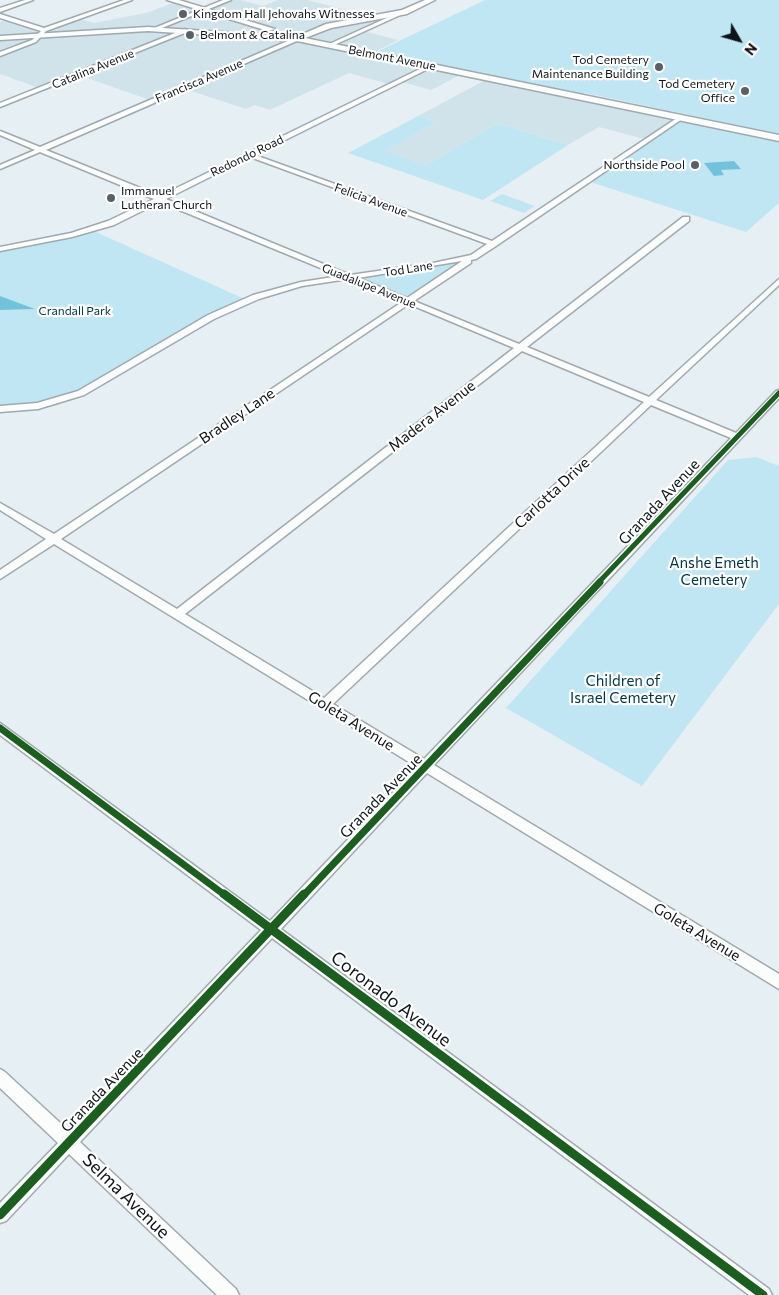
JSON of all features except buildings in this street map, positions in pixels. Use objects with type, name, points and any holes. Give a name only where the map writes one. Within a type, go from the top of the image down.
[{"type":"main road","points":[[171,0],[297,39]]},
{"type":"main road","points":[[404,12],[430,0]]},
{"type":"main road","points":[[240,21],[268,35]]},
{"type":"main road","name":"Belmont Avenue","points":[[0,38],[41,33],[155,29],[268,35],[432,65],[779,138]]},
{"type":"street","points":[[0,10],[30,0]]},
{"type":"street","points":[[0,54],[26,44],[41,33],[129,0]]},
{"type":"street","points":[[155,29],[228,0]]},
{"type":"street","points":[[330,46],[404,12]]},
{"type":"street","name":"Francisca Avenue","points":[[0,167],[329,26],[404,12]]},
{"type":"street","points":[[0,16],[41,33]]},
{"type":"street","name":"Catalina Avenue","points":[[0,106],[185,31]]},
{"type":"street","name":"Redondo Road","points":[[0,249],[97,228],[432,65]]},
{"type":"street","name":"Tod Lane","points":[[0,408],[38,406],[81,393],[221,312],[256,297],[301,284],[474,257],[682,117]]},
{"type":"street","name":"Guadalupe Avenue","points":[[0,134],[737,437]]},
{"type":"street","name":"Felicia Avenue","points":[[250,155],[493,244]]},
{"type":"street","name":"Madera Avenue","points":[[178,614],[686,219]]},
{"type":"street","name":"Bradley Lane","points":[[0,575],[474,257]]},
{"type":"street","name":"Carlotta Drive","points":[[325,704],[779,281]]},
{"type":"street","name":"Granada Avenue","points":[[0,1215],[779,393]]},
{"type":"street","name":"Goleta Avenue","points":[[0,506],[779,982]]},
{"type":"street","name":"Coronado Avenue","points":[[0,728],[763,1295]]},
{"type":"street","name":"Selma Avenue","points":[[0,1077],[230,1295]]},
{"type":"shaded area","points":[[228,0],[241,0],[263,6],[278,0],[307,0],[378,18],[403,12],[363,31],[398,40],[373,53],[466,72],[431,90],[399,81],[391,85],[349,73],[270,110],[255,105],[246,109],[182,88],[153,101],[78,75],[42,89],[0,74],[0,22],[9,19],[44,30],[77,18],[94,23],[146,13],[176,2],[203,9]]},
{"type":"shaded area","points":[[491,77],[682,117],[648,140],[599,127],[568,145],[498,123],[426,165],[384,151],[437,122],[418,116]]},
{"type":"green space","points":[[485,0],[779,0],[779,134],[585,93],[581,96],[372,54]]},
{"type":"green space","points":[[418,116],[437,122],[385,151],[426,165],[498,123],[568,145],[483,200],[348,153]]},
{"type":"green space","name":"Northside Pool","points":[[682,117],[779,138],[779,203],[746,232],[587,181]]},
{"type":"green space","points":[[502,194],[535,206],[524,213],[490,201]]},
{"type":"green space","name":"Crandall Park","points":[[97,228],[96,232],[247,300],[90,388],[56,402],[0,409],[0,249]]},
{"type":"green space","points":[[473,257],[407,301],[348,277]]},
{"type":"green space","points":[[756,457],[779,466],[779,604],[642,786],[506,708],[728,460]]},
{"type":"water","points":[[734,161],[741,169],[721,170],[724,175],[714,176],[704,163]]},
{"type":"water","points":[[0,296],[35,309],[0,310]]},
{"type":"cycle path","points":[[0,1215],[779,393]]},
{"type":"cycle path","points":[[0,728],[763,1295]]},
{"type":"place","name":"Kingdom Hall Jehovahs Witnesses","points":[[183,14]]},
{"type":"place","name":"Belmont & Catalina","points":[[190,35]]},
{"type":"place","name":"Tod Cemetery Maintenance Building","points":[[659,67]]},
{"type":"place","name":"Tod Cemetery Office","points":[[745,91]]},
{"type":"place","name":"Northside Pool","points":[[695,165]]},
{"type":"place","name":"Immanuel Lutheran Church","points":[[111,198]]},
{"type":"park label","name":"Anshe Emeth Cemetery","points":[[714,572]]},
{"type":"park label","name":"Children of Israel Cemetery","points":[[623,690]]}]
